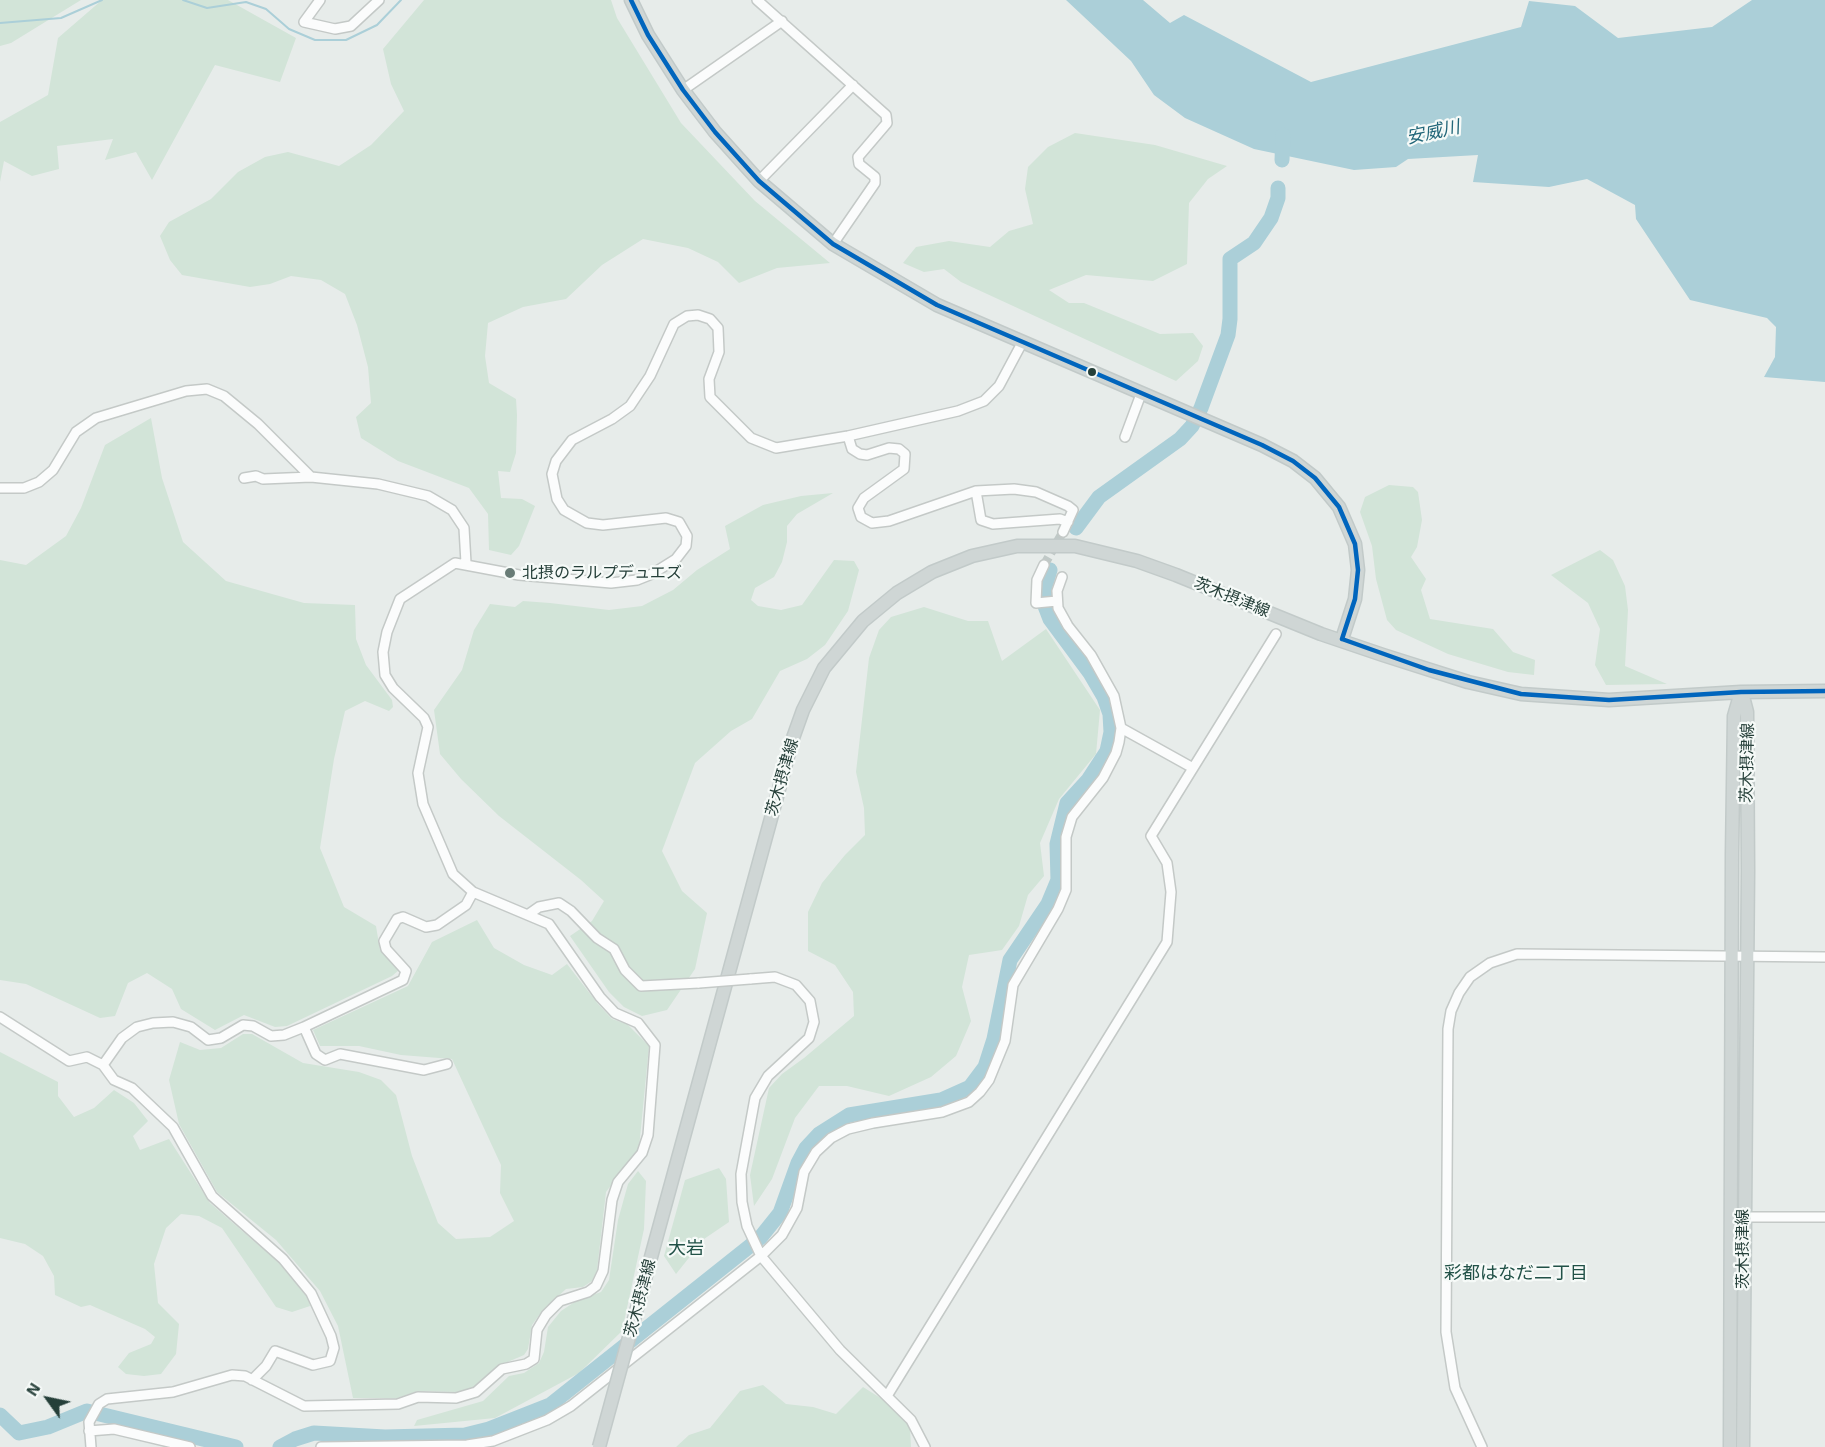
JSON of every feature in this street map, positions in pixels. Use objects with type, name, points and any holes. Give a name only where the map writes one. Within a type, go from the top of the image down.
[{"type":"main road","points":[[631,0],[648,35],[683,90],[715,132],[759,181],[833,244],[937,305],[1262,445],[1293,461],[1326,489],[1349,526],[1355,544],[1358,570],[1352,612],[1342,639]]},
{"type":"main road","name":"茨木摂津線","points":[[599,1447],[793,738],[803,710],[824,668],[863,621],[914,582],[951,563],[995,550],[1048,545],[1075,546],[1137,561],[1322,634],[1429,670],[1521,694],[1609,700],[1741,692],[1825,691]]},
{"type":"main road","name":"茨木摂津線","points":[[1730,1447],[1732,1090],[1730,956],[1734,716],[1741,692]]},
{"type":"main road","name":"茨木摂津線","points":[[1741,692],[1747,712],[1743,1447]]},
{"type":"main road","points":[[605,1447],[611,1402]]},
{"type":"street","points":[[320,0],[304,22],[335,29],[351,26],[378,0]]},
{"type":"street","points":[[757,0],[886,115],[887,123],[858,157],[859,164],[875,177],[875,183],[833,244]]},
{"type":"street","points":[[683,90],[782,21]]},
{"type":"street","points":[[759,181],[854,85]]},
{"type":"street","points":[[91,1447],[89,1426],[99,1404],[107,1399],[173,1392],[232,1375],[252,1380],[304,1406],[398,1404],[418,1397],[456,1398],[476,1392],[502,1369],[526,1364],[534,1359],[537,1330],[546,1315],[560,1301],[588,1292],[596,1286],[603,1271],[612,1200],[618,1182],[642,1153],[648,1135],[655,1045],[638,1023],[615,1013],[600,997],[549,924],[473,892],[453,874],[423,804],[418,773],[428,727],[424,718],[385,675],[383,652],[392,615],[400,599],[455,562],[519,575],[611,583],[637,580],[670,564],[686,546],[685,529],[680,522],[666,518],[603,525],[587,523],[574,517],[557,499],[552,474],[556,461],[572,440],[612,419],[630,405],[646,383],[674,324],[687,316],[698,315],[710,319],[718,328],[719,352],[710,379],[710,397],[751,438],[776,448],[848,436],[958,411],[984,401],[999,386],[1022,343]]},
{"type":"street","points":[[0,488],[24,488],[39,482],[53,470],[65,446],[76,432],[96,418],[186,391],[207,389],[224,396],[258,424],[311,477]]},
{"type":"street","points":[[1125,437],[1141,394]]},
{"type":"street","points":[[848,436],[852,449],[860,454],[867,455],[889,448],[898,448],[905,454],[904,469],[864,498],[858,508],[861,517],[872,523],[889,521],[976,491],[1014,489],[1036,492],[1073,510],[1064,532]]},
{"type":"street","points":[[244,478],[256,476],[263,479],[311,477],[378,484],[428,496],[452,510],[464,528],[466,563]]},
{"type":"street","points":[[976,491],[981,520],[993,524],[1060,519],[1068,522]]},
{"type":"street","points":[[1044,565],[1039,573],[1035,603],[1055,601]]},
{"type":"street","points":[[321,1447],[467,1445],[493,1441],[571,1406],[782,1235],[796,1208],[804,1172],[816,1152],[831,1138],[848,1129],[959,1107],[969,1102],[989,1080],[1005,1041],[1013,985],[1058,909],[1066,890],[1068,826],[1077,807],[1111,766],[1121,728],[1114,696],[1092,655],[1061,616],[1055,601],[1062,577]]},
{"type":"street","points":[[887,1396],[1167,942],[1170,892],[1167,863],[1151,836],[1276,634]]},
{"type":"street","points":[[1121,728],[1193,768]]},
{"type":"street","points":[[103,1065],[122,1038],[137,1027],[153,1023],[173,1022],[191,1027],[208,1040],[221,1038],[243,1025],[253,1026],[271,1036],[284,1035],[304,1027],[404,980],[406,971],[386,949],[384,941],[397,920],[403,917],[426,927],[437,925],[466,905],[473,892]]},
{"type":"street","points":[[529,914],[539,907],[559,903],[571,911],[597,938],[614,949],[625,970],[641,986],[775,977],[796,985],[810,1001],[814,1022],[809,1038],[768,1076],[755,1098],[741,1174],[742,1202],[752,1237],[760,1254],[840,1350],[911,1420],[925,1447]]},
{"type":"street","points":[[1482,1447],[1455,1388],[1446,1332],[1448,1029],[1451,1011],[1470,977],[1490,963],[1517,954],[1825,957]]},
{"type":"street","points":[[0,1017],[69,1061],[87,1057],[103,1065],[114,1080],[132,1088],[173,1127],[212,1196],[283,1259],[311,1293],[331,1336],[334,1348],[330,1361],[313,1365],[275,1351],[252,1380]]},
{"type":"street","points":[[304,1027],[321,1059],[326,1060],[340,1054],[424,1070],[447,1064]]},
{"type":"street","points":[[1744,1217],[1825,1217]]},
{"type":"street","points":[[89,1426],[114,1429],[190,1447]]},
{"type":"green space","points":[[0,0],[81,0],[11,43],[0,46]]},
{"type":"green space","points":[[102,0],[228,0],[296,38],[280,82],[215,65],[152,180],[136,152],[105,160],[113,139],[57,146],[59,169],[32,176],[4,161],[0,182],[0,122],[48,95],[58,38]]},
{"type":"green space","points":[[424,0],[611,0],[617,18],[681,123],[755,201],[830,263],[777,268],[739,283],[718,262],[688,248],[643,239],[602,265],[566,299],[523,307],[488,323],[485,356],[489,383],[516,399],[516,453],[510,472],[498,471],[501,498],[522,499],[535,506],[519,546],[511,555],[489,550],[488,514],[469,488],[398,461],[361,438],[356,417],[371,403],[368,367],[357,325],[345,294],[321,280],[291,276],[270,284],[250,287],[182,275],[170,260],[160,236],[169,222],[211,199],[238,172],[265,157],[288,152],[339,166],[371,145],[404,111],[391,84],[383,49]]},
{"type":"green space","points":[[1075,133],[1155,145],[1227,166],[1208,179],[1189,203],[1187,264],[1153,281],[1086,275],[1049,290],[1069,303],[1084,303],[1160,334],[1193,333],[1203,346],[1198,361],[1176,381],[961,282],[944,269],[924,272],[903,263],[916,247],[949,241],[990,247],[1009,231],[1033,224],[1025,189],[1028,167],[1048,147]]},
{"type":"green space","points":[[151,418],[162,478],[183,542],[226,581],[304,603],[355,605],[356,639],[366,665],[392,700],[393,707],[389,711],[365,701],[345,711],[334,759],[320,848],[344,907],[376,926],[380,950],[397,965],[399,970],[392,976],[287,1026],[275,1027],[244,1015],[215,1030],[181,1009],[172,989],[147,973],[128,983],[115,1016],[100,1018],[26,984],[0,980],[0,560],[26,565],[66,536],[81,508],[105,445]]},
{"type":"green space","points":[[1389,485],[1413,487],[1418,492],[1422,520],[1417,547],[1411,557],[1426,579],[1421,590],[1430,619],[1493,629],[1513,652],[1535,660],[1534,675],[1508,672],[1448,654],[1396,630],[1387,620],[1376,579],[1372,546],[1360,512],[1365,497]]},
{"type":"green space","points":[[833,493],[797,514],[787,526],[787,542],[782,562],[774,577],[755,588],[751,600],[758,606],[781,610],[802,605],[834,560],[854,561],[859,570],[848,611],[825,645],[807,659],[780,671],[752,719],[731,731],[695,763],[662,851],[682,891],[707,913],[695,969],[667,1010],[642,1016],[624,1007],[609,992],[570,936],[592,921],[604,901],[581,880],[499,816],[461,779],[440,754],[434,710],[462,670],[474,630],[490,604],[515,607],[523,601],[609,610],[642,606],[673,590],[697,570],[730,549],[725,526],[763,505],[801,496]]},
{"type":"green space","points":[[1600,550],[1613,560],[1625,586],[1628,610],[1625,666],[1667,684],[1606,685],[1595,665],[1600,629],[1588,603],[1551,575]]},
{"type":"green space","points":[[924,607],[968,621],[988,621],[1002,661],[1046,629],[1100,710],[1096,754],[1059,799],[1040,843],[1044,876],[1028,895],[1019,926],[1002,950],[969,955],[962,987],[971,1021],[956,1056],[931,1077],[889,1096],[847,1086],[819,1086],[795,1118],[772,1179],[754,1206],[750,1175],[769,1088],[782,1074],[854,1016],[853,992],[835,965],[808,951],[808,912],[822,883],[865,835],[864,808],[856,772],[869,658],[879,630],[891,617]]},
{"type":"green space","points":[[477,920],[494,948],[524,965],[552,975],[567,964],[612,1019],[627,1024],[649,1046],[639,1148],[606,1192],[597,1270],[592,1281],[583,1287],[566,1289],[542,1311],[532,1325],[528,1349],[524,1355],[503,1364],[474,1388],[456,1392],[418,1391],[397,1398],[353,1398],[338,1326],[320,1291],[276,1240],[217,1192],[179,1124],[169,1080],[180,1042],[200,1050],[221,1048],[243,1034],[252,1034],[303,1063],[359,1072],[381,1080],[396,1095],[412,1156],[438,1223],[456,1239],[490,1237],[514,1221],[500,1193],[501,1165],[452,1059],[401,1055],[359,1046],[320,1046],[313,1030],[408,986],[432,942]]},
{"type":"green space","points":[[0,1052],[58,1082],[58,1096],[74,1117],[94,1108],[114,1090],[134,1103],[148,1121],[133,1136],[140,1150],[169,1139],[210,1203],[279,1263],[308,1298],[310,1306],[292,1312],[276,1307],[222,1228],[199,1216],[181,1214],[166,1228],[154,1264],[158,1303],[179,1324],[176,1354],[161,1374],[144,1376],[126,1374],[118,1367],[129,1353],[151,1344],[155,1337],[145,1329],[90,1305],[81,1307],[55,1295],[54,1276],[43,1256],[25,1244],[0,1238]]},
{"type":"green space","points":[[719,1168],[726,1179],[729,1222],[704,1239],[676,1274],[664,1256],[685,1180]]},
{"type":"green space","points":[[638,1171],[646,1181],[644,1229],[622,1331],[579,1373],[495,1418],[414,1426],[417,1420],[483,1401],[509,1376],[524,1373],[539,1363],[544,1352],[548,1327],[561,1311],[576,1301],[601,1292],[609,1280],[618,1220],[628,1184]]},
{"type":"green space","points":[[763,1385],[786,1404],[813,1407],[836,1414],[863,1387],[898,1409],[910,1428],[911,1447],[676,1447],[689,1435],[710,1428],[740,1391]]},
{"type":"water","name":"安威川","points":[[1066,0],[1143,0],[1170,23],[1184,15],[1311,82],[1521,27],[1529,1],[1575,6],[1618,38],[1712,27],[1752,0],[1825,0],[1825,382],[1764,377],[1775,357],[1776,327],[1767,318],[1690,300],[1636,219],[1635,205],[1587,179],[1549,187],[1473,182],[1478,155],[1408,159],[1396,167],[1354,170],[1254,149],[1185,118],[1154,95],[1131,61]]},
{"type":"waterway","points":[[0,23],[61,18],[102,0]]},
{"type":"waterway","points":[[183,0],[207,8],[246,2],[266,9],[289,29],[315,40],[346,40],[377,25],[401,0]]},
{"type":"waterway","points":[[1282,160],[1283,135]]},
{"type":"waterway","points":[[1076,528],[1099,497],[1180,439],[1192,426],[1228,335],[1230,259],[1254,243],[1271,218],[1278,198],[1278,188]]},
{"type":"waterway","points":[[280,1447],[314,1433],[385,1437],[465,1435],[489,1429],[550,1405],[760,1238],[780,1213],[798,1163],[806,1148],[819,1134],[849,1115],[941,1100],[970,1087],[985,1067],[994,1039],[1010,960],[1048,904],[1058,880],[1057,844],[1067,803],[1088,780],[1107,751],[1111,732],[1110,714],[1104,697],[1090,673],[1050,619],[1045,606],[1045,587],[1050,570]]},
{"type":"waterway","points":[[0,1415],[19,1433],[48,1427],[87,1411],[236,1447]]},
{"type":"tunnel","points":[[1044,565],[1063,532]]},
{"type":"transit line","points":[[631,0],[648,35],[683,90],[715,132],[759,181],[833,244],[937,305],[1262,445],[1293,461],[1315,478],[1339,507],[1355,544],[1358,570],[1355,599],[1342,639]]},
{"type":"transit line","points":[[1342,639],[1429,670],[1521,694],[1609,700],[1741,692],[1825,691]]},
{"type":"place","name":"北摂のラルプデュエズ","points":[[510,573]]},
{"type":"district","name":"大岩","points":[[686,1248]]},
{"type":"district","name":"彩都はなだ二丁目","points":[[1516,1273]]}]
